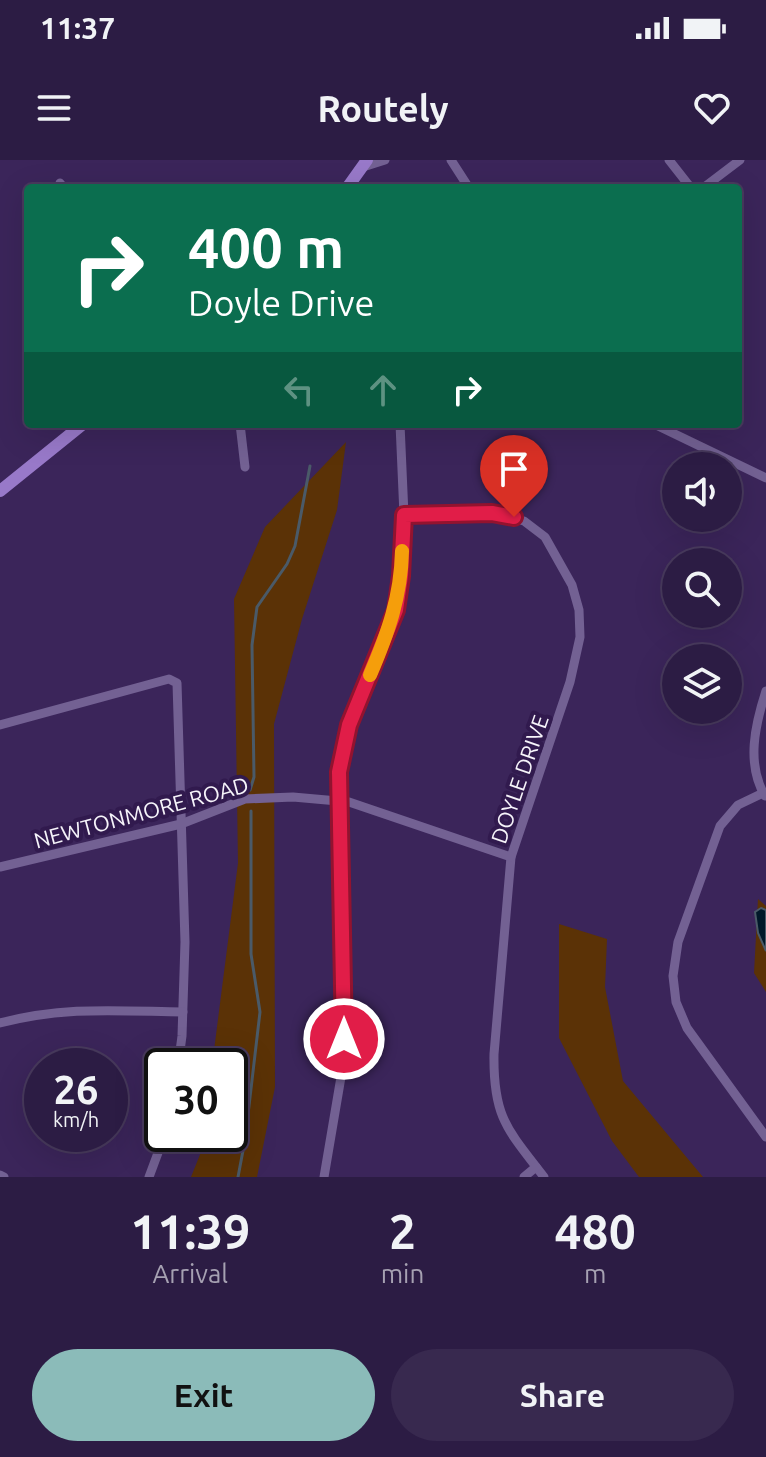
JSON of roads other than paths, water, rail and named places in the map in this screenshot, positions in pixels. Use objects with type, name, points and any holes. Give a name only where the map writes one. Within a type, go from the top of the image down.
[{"type":"street","points":[[350,184],[365,164],[385,160]]},
{"type":"street","points":[[451,160],[466,184]]},
{"type":"street","points":[[669,160],[688,184]]},
{"type":"street","points":[[708,184],[740,160]]},
{"type":"street","points":[[0,491],[78,428]]},
{"type":"street","points":[[240,428],[245,467]]},
{"type":"street","points":[[324,1177],[344,1048],[339,772],[343,744],[396,610],[404,515],[400,428]]},
{"type":"street","points":[[662,428],[766,478]]},
{"type":"street","name":"DOYLE DRIVE","points":[[404,515],[492,513],[524,521],[545,537],[577,598],[580,637],[573,669],[511,857],[494,1054],[494,1086],[505,1123],[544,1177]]},
{"type":"street","points":[[0,725],[174,680],[179,690],[185,942],[180,1048]]},
{"type":"street","points":[[766,691],[754,745],[755,772],[765,795],[738,805],[720,826],[678,942],[673,976],[676,1002],[687,1028],[766,1137]]},
{"type":"street","name":"NEWTONMORE ROAD","points":[[0,867],[181,824],[245,799],[293,797],[339,800],[511,857]]},
{"type":"street","points":[[0,1023],[88,1009],[183,1012]]},
{"type":"street","points":[[149,1177],[158,1152]]},
{"type":"street","points":[[524,1177],[536,1167]]},
{"type":"water","points":[[761,908],[766,910],[766,951],[758,933],[755,912]]},
{"type":"waterway","points":[[250,790],[254,777],[252,645],[257,607],[287,564],[295,546],[310,466]]},
{"type":"waterway","points":[[238,1177],[260,1012],[251,954],[251,811]]}]
